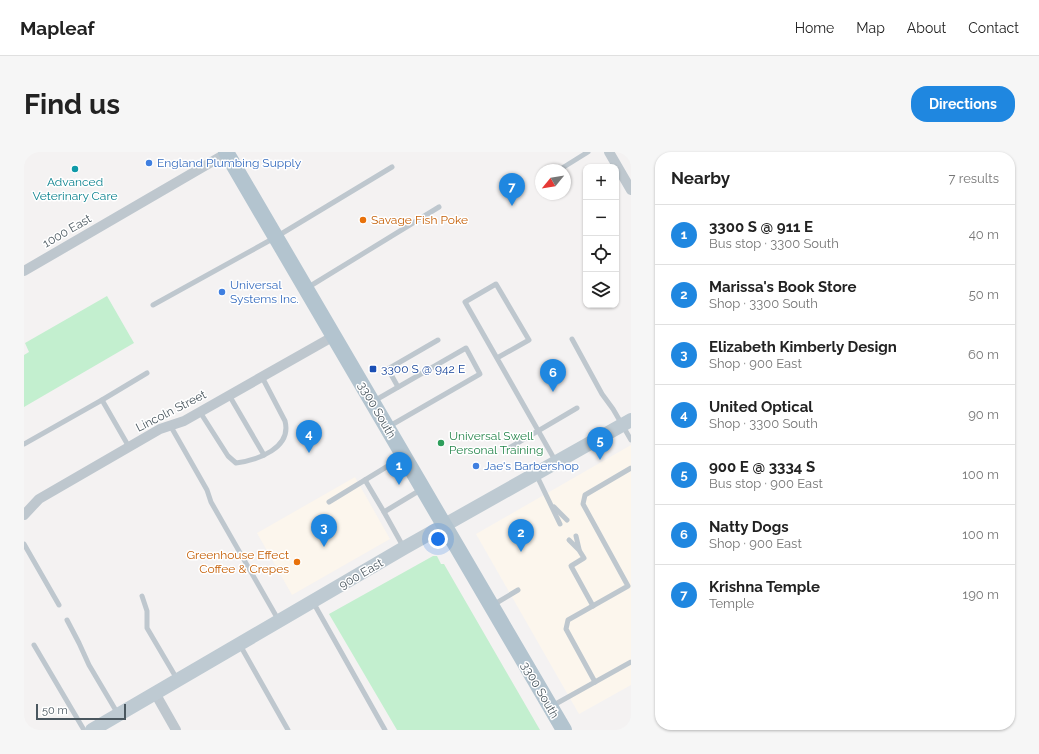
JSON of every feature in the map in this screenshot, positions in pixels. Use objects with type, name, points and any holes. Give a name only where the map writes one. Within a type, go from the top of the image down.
[{"type":"main road","name":"3300 South","points":[[227,153],[564,730]]},
{"type":"street","points":[[609,152],[631,190]]},
{"type":"street","name":"1000 East","points":[[24,271],[227,153]]},
{"type":"street","name":"Lincoln Street","points":[[24,515],[39,500],[160,429],[184,421],[334,336]]},
{"type":"street","name":"900 East","points":[[92,730],[404,548],[627,423]]},
{"type":"street","points":[[155,693],[176,730]]},
{"type":"lane","points":[[569,164],[588,152]]},
{"type":"lane","points":[[154,305],[276,237],[392,167]]},
{"type":"lane","points":[[306,289],[438,207]]},
{"type":"lane","points":[[497,358],[529,340],[496,284],[465,302],[556,462]]},
{"type":"lane","points":[[572,339],[602,394],[627,423],[631,440]]},
{"type":"lane","points":[[398,387],[388,369],[438,340]]},
{"type":"lane","points":[[372,402],[466,348],[480,374],[387,427]]},
{"type":"lane","points":[[24,444],[147,373]]},
{"type":"lane","points":[[200,412],[228,456],[236,463],[251,461],[264,455],[283,442],[287,429],[285,421],[262,377]]},
{"type":"lane","points":[[229,395],[264,455]]},
{"type":"lane","points":[[102,400],[130,447]]},
{"type":"lane","points":[[504,451],[577,408]]},
{"type":"lane","points":[[170,425],[207,490],[211,502],[279,622]]},
{"type":"lane","points":[[329,502],[404,456]]},
{"type":"lane","points":[[595,682],[566,630],[568,620],[628,586],[583,504],[584,495],[631,468]]},
{"type":"lane","points":[[536,474],[560,524]]},
{"type":"lane","points":[[365,480],[404,548]]},
{"type":"lane","points":[[384,512],[423,489]]},
{"type":"lane","points":[[551,503],[567,520]]},
{"type":"lane","points":[[576,536],[579,550]]},
{"type":"lane","points":[[569,540],[579,550],[584,558],[571,566],[593,606]]},
{"type":"lane","points":[[24,544],[59,605]]},
{"type":"lane","points":[[491,606],[518,590]]},
{"type":"lane","points":[[142,596],[147,611],[147,628],[178,680]]},
{"type":"lane","points":[[312,602],[384,730]]},
{"type":"lane","points":[[68,620],[89,665],[118,715]]},
{"type":"lane","points":[[240,644],[288,730]]},
{"type":"lane","points":[[34,645],[84,730]]},
{"type":"lane","points":[[550,707],[631,662]]},
{"type":"shaded area","points":[[631,445],[631,685],[579,714],[476,534]]},
{"type":"shaded area","points":[[355,477],[390,539],[292,595],[257,533]]},
{"type":"green space","points":[[107,296],[134,343],[24,407],[24,355],[29,352],[25,343]]},
{"type":"green space","points":[[433,556],[437,556],[441,564],[444,564],[540,730],[397,730],[329,614]]},
{"type":"place","name":"England Plumbing Supply","points":[[149,163]]},
{"type":"place","name":"Advanced Veterinary Care","points":[[75,169]]},
{"type":"place","name":"Krishna Temple","points":[[512,206]]},
{"type":"place","name":"Savage Fish Poke","points":[[363,220]]},
{"type":"place","name":"Universal Systems Inc.","points":[[222,292]]},
{"type":"place","name":"3300 S @ 942 E","points":[[373,369]]},
{"type":"place","name":"Natty Dogs","points":[[553,392]]},
{"type":"place","name":"Universal Swell Personal Training","points":[[441,443]]},
{"type":"place","name":"United Optical","points":[[309,453]]},
{"type":"place","name":"900 E @ 3334 S","points":[[600,460]]},
{"type":"place","name":"Jae's Barbershop","points":[[476,466]]},
{"type":"place","name":"3300 S @ 911 E","points":[[399,485]]},
{"type":"place","name":"Elizabeth Kimberly Design","points":[[324,547]]},
{"type":"place","name":"Marissa's Book Store","points":[[521,552]]},
{"type":"place","name":"Greenhouse Effect Coffee & Crepes","points":[[297,562]]}]
